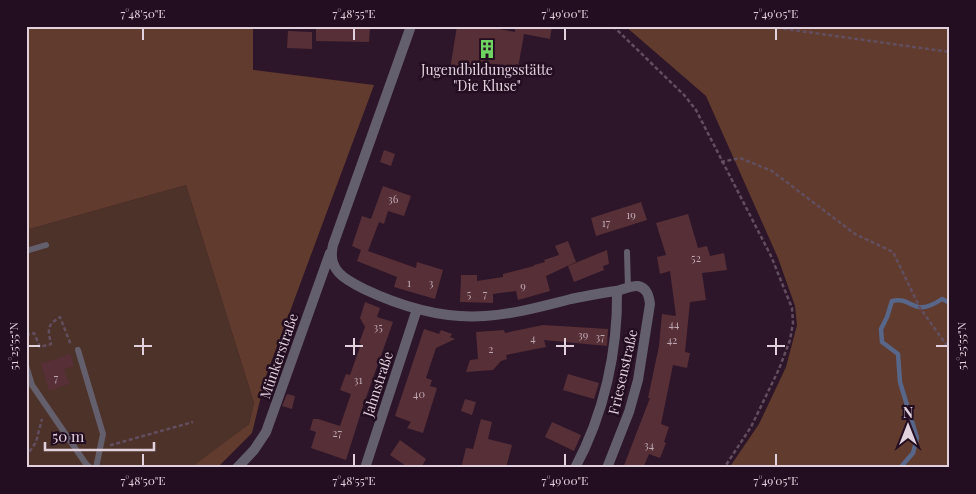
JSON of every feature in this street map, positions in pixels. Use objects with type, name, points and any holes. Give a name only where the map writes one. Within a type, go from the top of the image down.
[{"type":"street","name":"Münkerstraße","points":[[237,468],[254,450],[266,432],[411,26]]},
{"type":"street","points":[[332,248],[333,266],[344,278],[375,294],[417,309],[444,314],[484,316],[511,313],[632,287]]},
{"type":"street","name":"Friesenstraße","points":[[606,468],[629,412],[638,380],[646,333],[650,304],[648,294],[644,288],[632,287]]},
{"type":"street","name":"Friesenstraße","points":[[575,468],[606,388],[617,320],[617,291]]},
{"type":"street","name":"Jahnstraße","points":[[365,468],[417,309]]},
{"type":"lane","points":[[26,251],[46,245]]},
{"type":"lane","points":[[627,252],[632,287]]},
{"type":"lane","points":[[78,350],[103,434],[96,468]]},
{"type":"lane","points":[[26,366],[32,385],[86,464],[91,468]]},
{"type":"path","points":[[613,26],[685,96],[696,110],[721,162],[771,256],[792,308],[793,323],[790,340],[779,369],[751,427],[724,468]]},
{"type":"path","points":[[764,26],[950,52]]},
{"type":"path","points":[[721,162],[740,158],[772,171],[855,234],[893,252],[920,308],[950,350]]},
{"type":"path","points":[[26,335],[34,333],[40,348],[51,344],[48,329],[51,322],[60,317],[69,344],[78,350]]},
{"type":"path","points":[[26,457],[36,442],[45,403]]},
{"type":"path","points":[[103,434],[107,432],[111,446],[193,422]]},
{"type":"shaded area","points":[[26,26],[253,26],[253,70],[374,85],[266,376],[252,433],[217,468],[192,467],[249,424],[254,403],[186,185],[26,230]]},
{"type":"shaded area","points":[[625,26],[950,26],[950,468],[729,468],[759,424],[786,367],[797,325],[795,306],[778,258],[706,96]]},
{"type":"shaded area","points":[[186,185],[254,403],[249,424],[192,468],[26,468],[26,230]]},
{"type":"building","points":[[316,26],[370,26],[369,42],[316,41]]},
{"type":"building","name":"Jugendbildungsstätte \"Die Kluse\"","points":[[457,26],[493,26],[493,28],[515,32],[515,26],[552,26],[550,39],[524,34],[518,68],[474,61],[472,73],[450,69]]},
{"type":"building","points":[[288,31],[312,32],[312,49],[287,48]]},
{"type":"building","points":[[384,150],[395,154],[391,166],[380,162]]},
{"type":"building","points":[[383,186],[411,196],[404,216],[388,211],[384,224],[379,222],[368,251],[416,268],[417,262],[443,270],[435,299],[394,287],[397,277],[357,261],[361,250],[352,246],[362,216],[371,219]]},
{"type":"building","points":[[641,202],[647,220],[596,236],[591,218]]},
{"type":"building","points":[[688,214],[698,248],[707,246],[710,256],[724,253],[727,270],[702,273],[706,300],[690,302],[685,352],[690,353],[687,368],[673,365],[661,424],[669,427],[664,442],[666,443],[660,458],[649,454],[643,468],[623,468],[650,398],[648,398],[659,346],[662,314],[676,316],[670,271],[660,274],[657,257],[666,255],[656,223]]},
{"type":"building","points":[[568,241],[576,262],[546,276],[550,291],[518,300],[516,291],[493,294],[493,303],[460,302],[461,275],[477,275],[477,281],[503,277],[503,274],[534,266],[559,255],[555,246]]},
{"type":"building","points":[[607,250],[609,264],[603,266],[604,270],[574,282],[568,266]]},
{"type":"building","points":[[365,302],[380,308],[377,317],[393,322],[346,460],[311,448],[316,432],[310,430],[313,419],[340,426],[351,394],[340,390],[346,374],[350,375],[361,344],[359,343],[365,327],[360,318]]},
{"type":"building","points":[[543,325],[608,329],[607,346],[544,340],[546,347],[506,355],[507,359],[501,361],[493,370],[466,372],[470,360],[478,359],[476,332],[504,330],[505,333]]},
{"type":"building","points":[[424,329],[439,334],[441,330],[452,334],[450,337],[455,339],[436,348],[426,378],[432,380],[430,386],[437,388],[423,433],[407,428],[411,422],[395,416]]},
{"type":"building","points":[[70,354],[74,366],[64,369],[69,384],[49,391],[41,364]]},
{"type":"building","points":[[568,374],[599,383],[594,399],[563,390]]},
{"type":"building","points":[[287,394],[295,396],[292,409],[282,406]]},
{"type":"building","points":[[465,399],[476,402],[472,415],[461,411]]},
{"type":"building","points":[[481,419],[492,422],[488,439],[512,445],[506,468],[461,468],[466,448],[473,449]]},
{"type":"building","points":[[552,422],[581,435],[574,451],[545,437]]},
{"type":"building","points":[[400,440],[426,459],[421,468],[409,468],[390,455]]},
{"type":"waterway","points":[[900,468],[913,453],[917,438],[900,382],[898,354],[882,342],[881,329],[892,301],[905,301],[919,307],[932,305],[942,299],[950,303]]},
{"type":"place","name":"Jugendbildungsstätte \"Die Kluse\"","points":[[487,49]]}]
